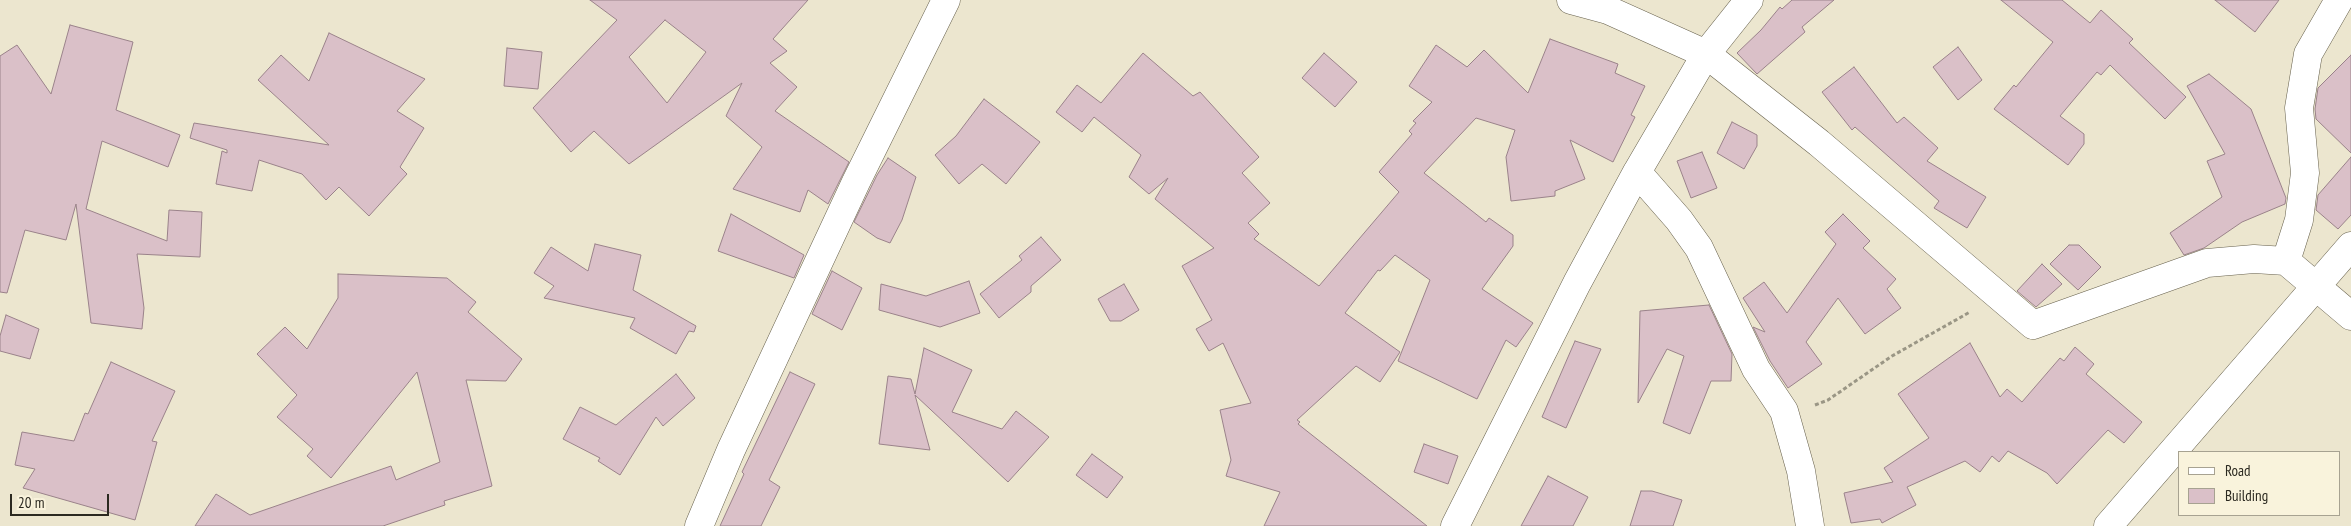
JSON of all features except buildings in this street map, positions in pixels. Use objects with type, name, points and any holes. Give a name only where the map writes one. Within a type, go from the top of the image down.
[{"type":"street","points":[[699,526],[731,450],[856,182],[946,0]]},
{"type":"street","points":[[1571,0],[1610,5],[1706,54],[1819,144],[2033,325],[2207,263],[2254,259],[2286,261],[2317,285],[2351,316]]},
{"type":"street","points":[[1455,526],[1577,283],[1637,172],[1706,54],[1749,0]]},
{"type":"street","points":[[2286,261],[2300,220],[2305,173],[2299,108],[2308,54],[2339,0]]},
{"type":"street","points":[[1637,172],[1680,220],[1699,248],[1756,369],[1784,411],[1801,472],[1810,526]]},
{"type":"street","points":[[2108,526],[2351,246]]},
{"type":"path","points":[[1784,411],[1809,408],[1828,400],[1892,356],[1998,296]]}]
